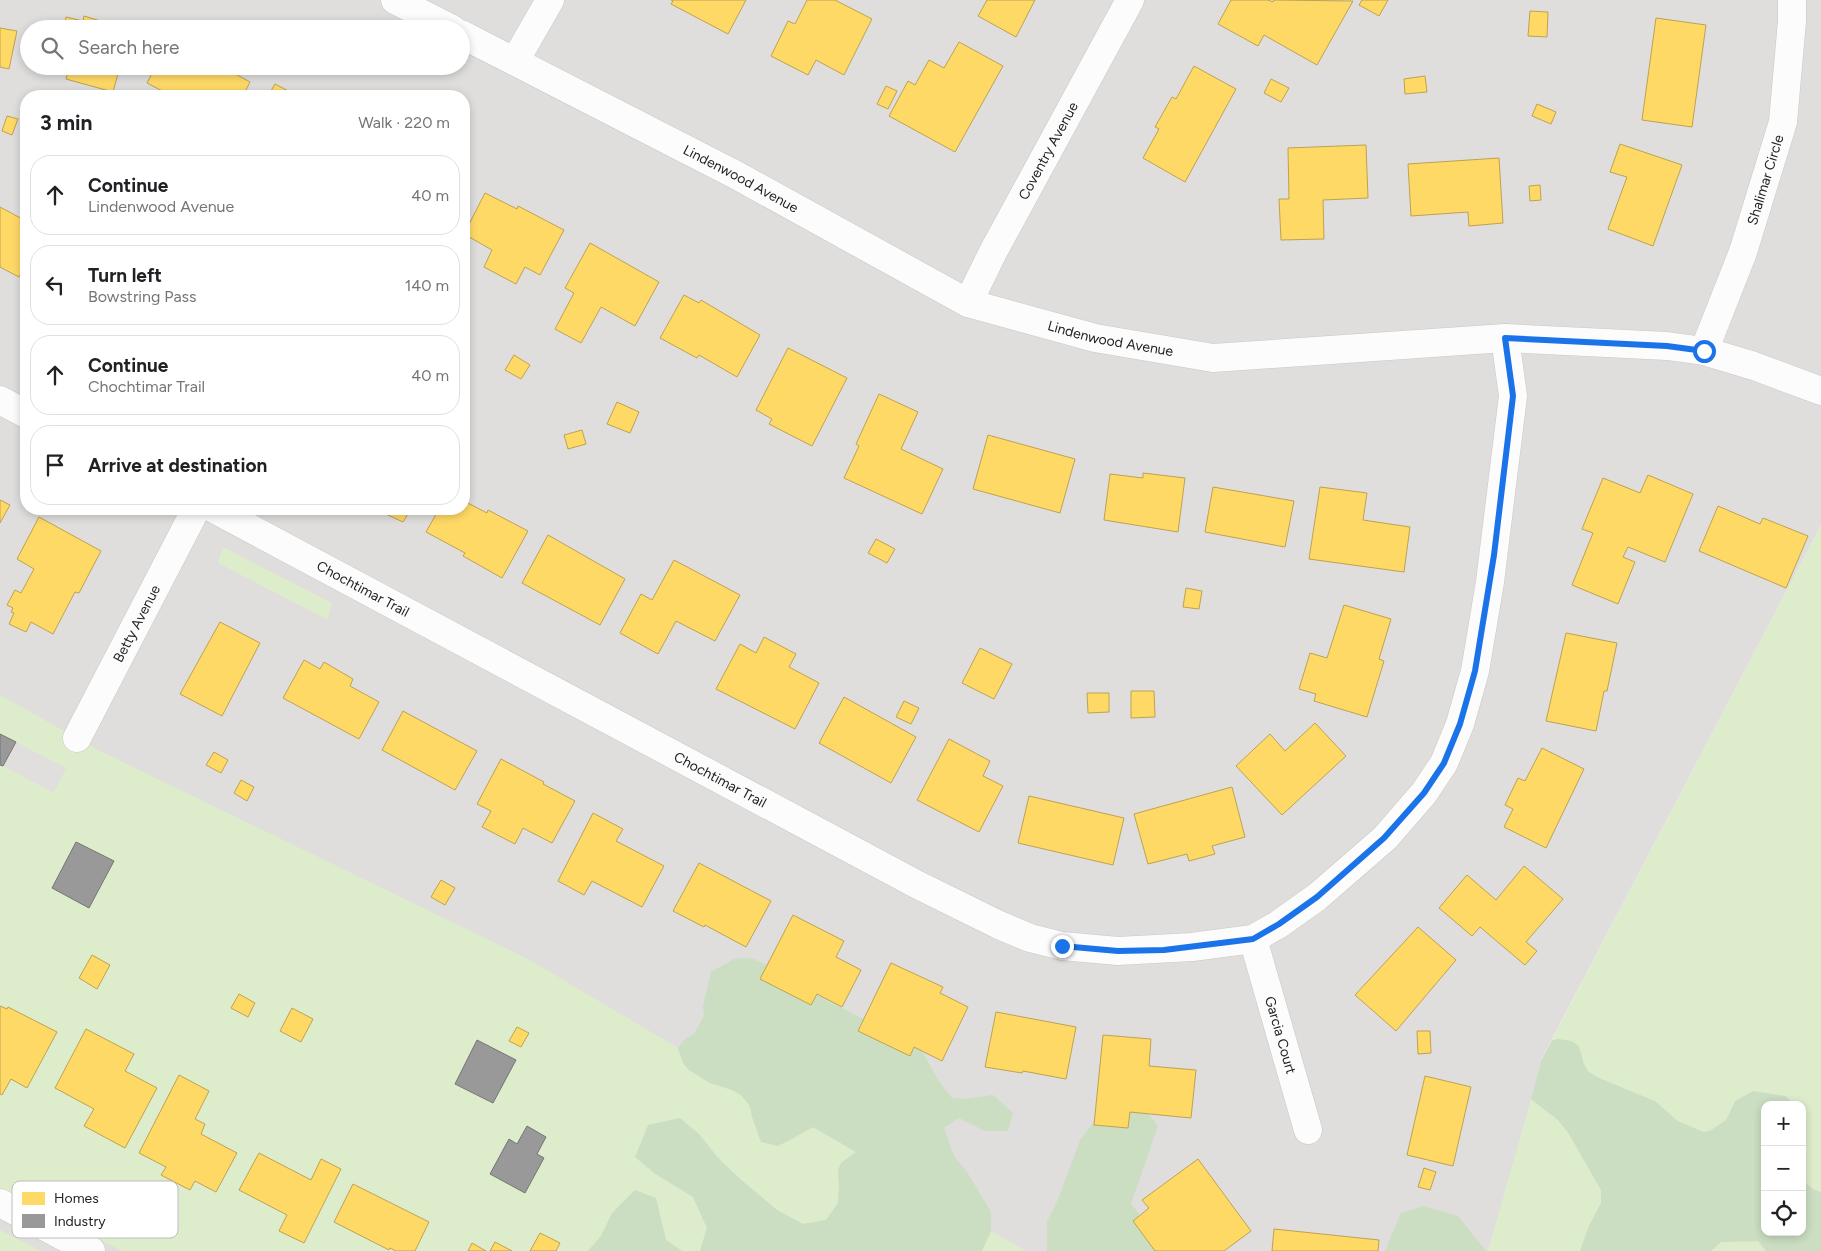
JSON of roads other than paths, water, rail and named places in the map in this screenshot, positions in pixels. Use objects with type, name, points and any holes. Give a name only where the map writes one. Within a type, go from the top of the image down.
[{"type":"street","points":[[395,0],[434,20]]},
{"type":"street","points":[[516,61],[550,0]]},
{"type":"street","name":"Coventry Avenue","points":[[968,302],[997,244],[1130,0]]},
{"type":"street","name":"Shalimar Circle","points":[[1704,351],[1743,252],[1783,122],[1792,21],[1792,0]]},
{"type":"street","name":"Lindenwood Avenue","points":[[470,38],[736,175],[968,302],[1095,338],[1213,358],[1505,338],[1667,346],[1704,351],[1754,366],[1821,391]]},
{"type":"street","points":[[1253,939],[1279,924],[1317,897],[1384,838],[1424,793],[1444,763],[1460,724],[1475,671],[1488,590],[1513,397],[1505,338]]},
{"type":"street","points":[[0,400],[20,411]]},
{"type":"street","name":"Betty Avenue","points":[[76,738],[193,515]]},
{"type":"street","name":"Chochtimar Trail","points":[[225,515],[928,890],[1030,938],[1062,946],[1118,951],[1186,948],[1253,939]]},
{"type":"street","name":"Garcia Court","points":[[1253,939],[1308,1130]]},
{"type":"street","points":[[0,1203],[12,1209]]},
{"type":"street","points":[[66,1238],[91,1251]]}]
